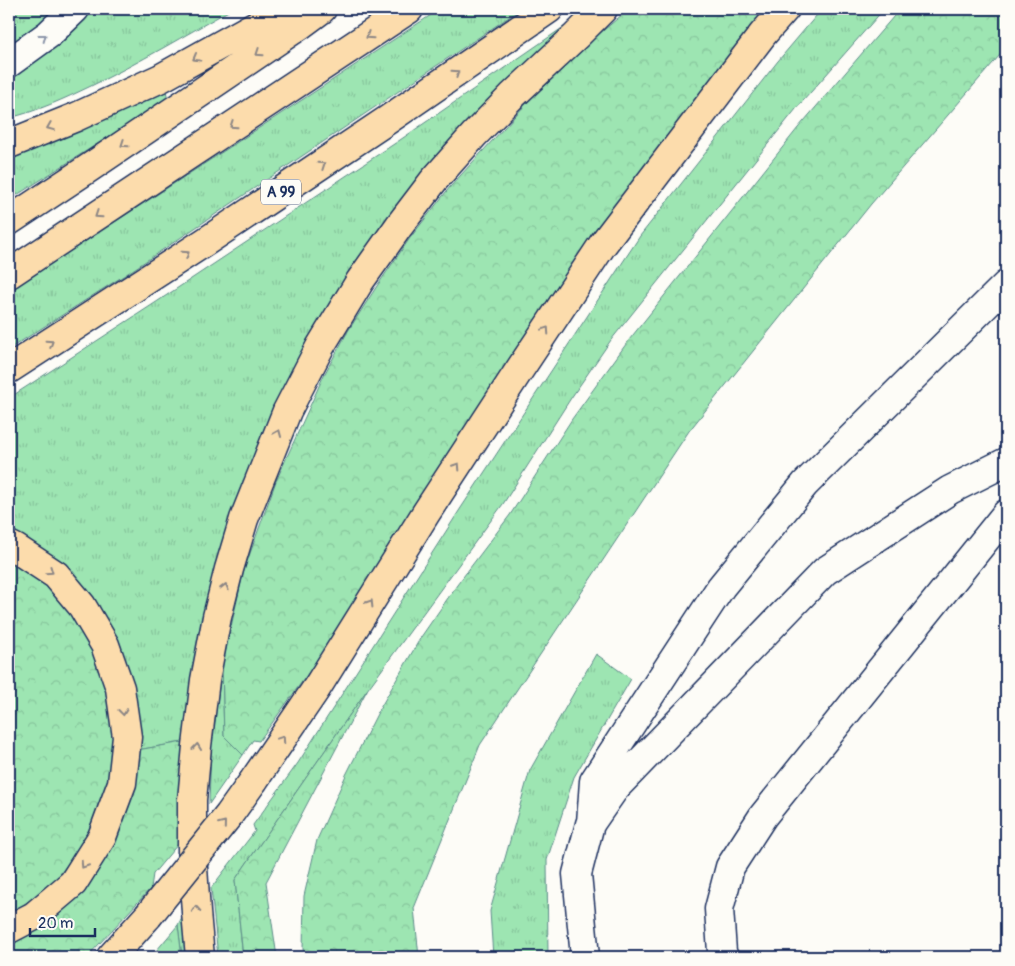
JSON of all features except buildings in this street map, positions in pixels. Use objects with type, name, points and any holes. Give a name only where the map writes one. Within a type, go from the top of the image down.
[{"type":"highway","points":[[9,144],[76,117],[161,78],[285,9]]},
{"type":"highway","points":[[9,220],[89,168],[322,9]]},
{"type":"highway","points":[[9,274],[409,9]]},
{"type":"highway","name":"A 99","points":[[9,369],[205,242],[549,9]]},
{"type":"highway","points":[[200,957],[192,852],[192,800],[206,680],[217,617],[244,519],[287,412],[320,347],[360,281],[434,180],[493,115],[603,9]]},
{"type":"highway","points":[[110,957],[148,916],[229,815],[254,780],[316,689],[431,505],[603,244],[763,34],[785,9]]},
{"type":"highway","points":[[9,545],[56,575],[82,606],[105,645],[120,688],[126,737],[122,783],[102,837],[73,883],[34,916],[9,929]]},
{"type":"street","points":[[9,63],[49,34],[75,9]]},
{"type":"street","points":[[585,957],[577,874],[590,824],[594,781],[721,587],[805,484],[1006,285]]},
{"type":"street","points":[[590,824],[615,788],[825,571],[950,490],[1006,462]]},
{"type":"street","points":[[724,957],[719,909],[730,867],[763,816],[1006,514]]},
{"type":"green space","points":[[9,9],[63,9],[9,52]]},
{"type":"green space","points":[[91,9],[232,9],[91,86],[41,108],[9,118],[9,75],[49,48]]},
{"type":"green space","points":[[440,9],[521,9],[125,275],[9,349],[9,291]]},
{"type":"green space","points":[[585,9],[537,61],[291,387],[189,741],[137,750],[132,683],[9,536],[9,398],[400,140],[568,24]]},
{"type":"green space","points":[[629,9],[769,9],[320,657],[259,741],[253,740],[243,755],[224,736],[222,666],[244,570],[276,481],[324,375],[348,331],[377,286],[410,238],[450,187],[525,105],[599,34]]},
{"type":"green space","points":[[822,9],[884,9],[796,109],[611,340],[571,398],[503,504],[367,690],[235,880],[243,957],[218,957],[211,888],[255,831],[253,825],[298,763],[459,511],[640,236],[778,61]]},
{"type":"green space","points":[[900,9],[1006,9],[1006,48],[871,204],[689,431],[480,745],[414,908],[419,957],[304,957],[304,896],[317,840],[346,775],[379,710],[421,637],[457,585],[510,515],[572,419],[629,340],[798,128]]},
{"type":"green space","points":[[165,87],[168,99],[9,200],[9,158]]},
{"type":"green space","points":[[9,560],[31,573],[54,593],[72,614],[88,638],[109,691],[114,720],[114,755],[103,802],[85,841],[54,882],[9,914]]},
{"type":"green space","points":[[596,654],[631,679],[574,777],[547,860],[548,957],[493,957],[490,911],[530,770]]},
{"type":"green space","points":[[222,666],[224,736],[243,755],[209,804],[211,749]]},
{"type":"green space","points":[[367,690],[266,882],[277,957],[243,957],[235,880]]},
{"type":"green space","points":[[189,741],[183,838],[153,874],[151,888],[87,957],[9,957],[9,948],[13,943],[29,933],[88,883],[101,864],[112,845],[127,810],[137,750]]},
{"type":"green space","points":[[183,915],[190,957],[182,957],[178,925]]},
{"type":"green space","points":[[178,925],[182,957],[151,957]]}]
